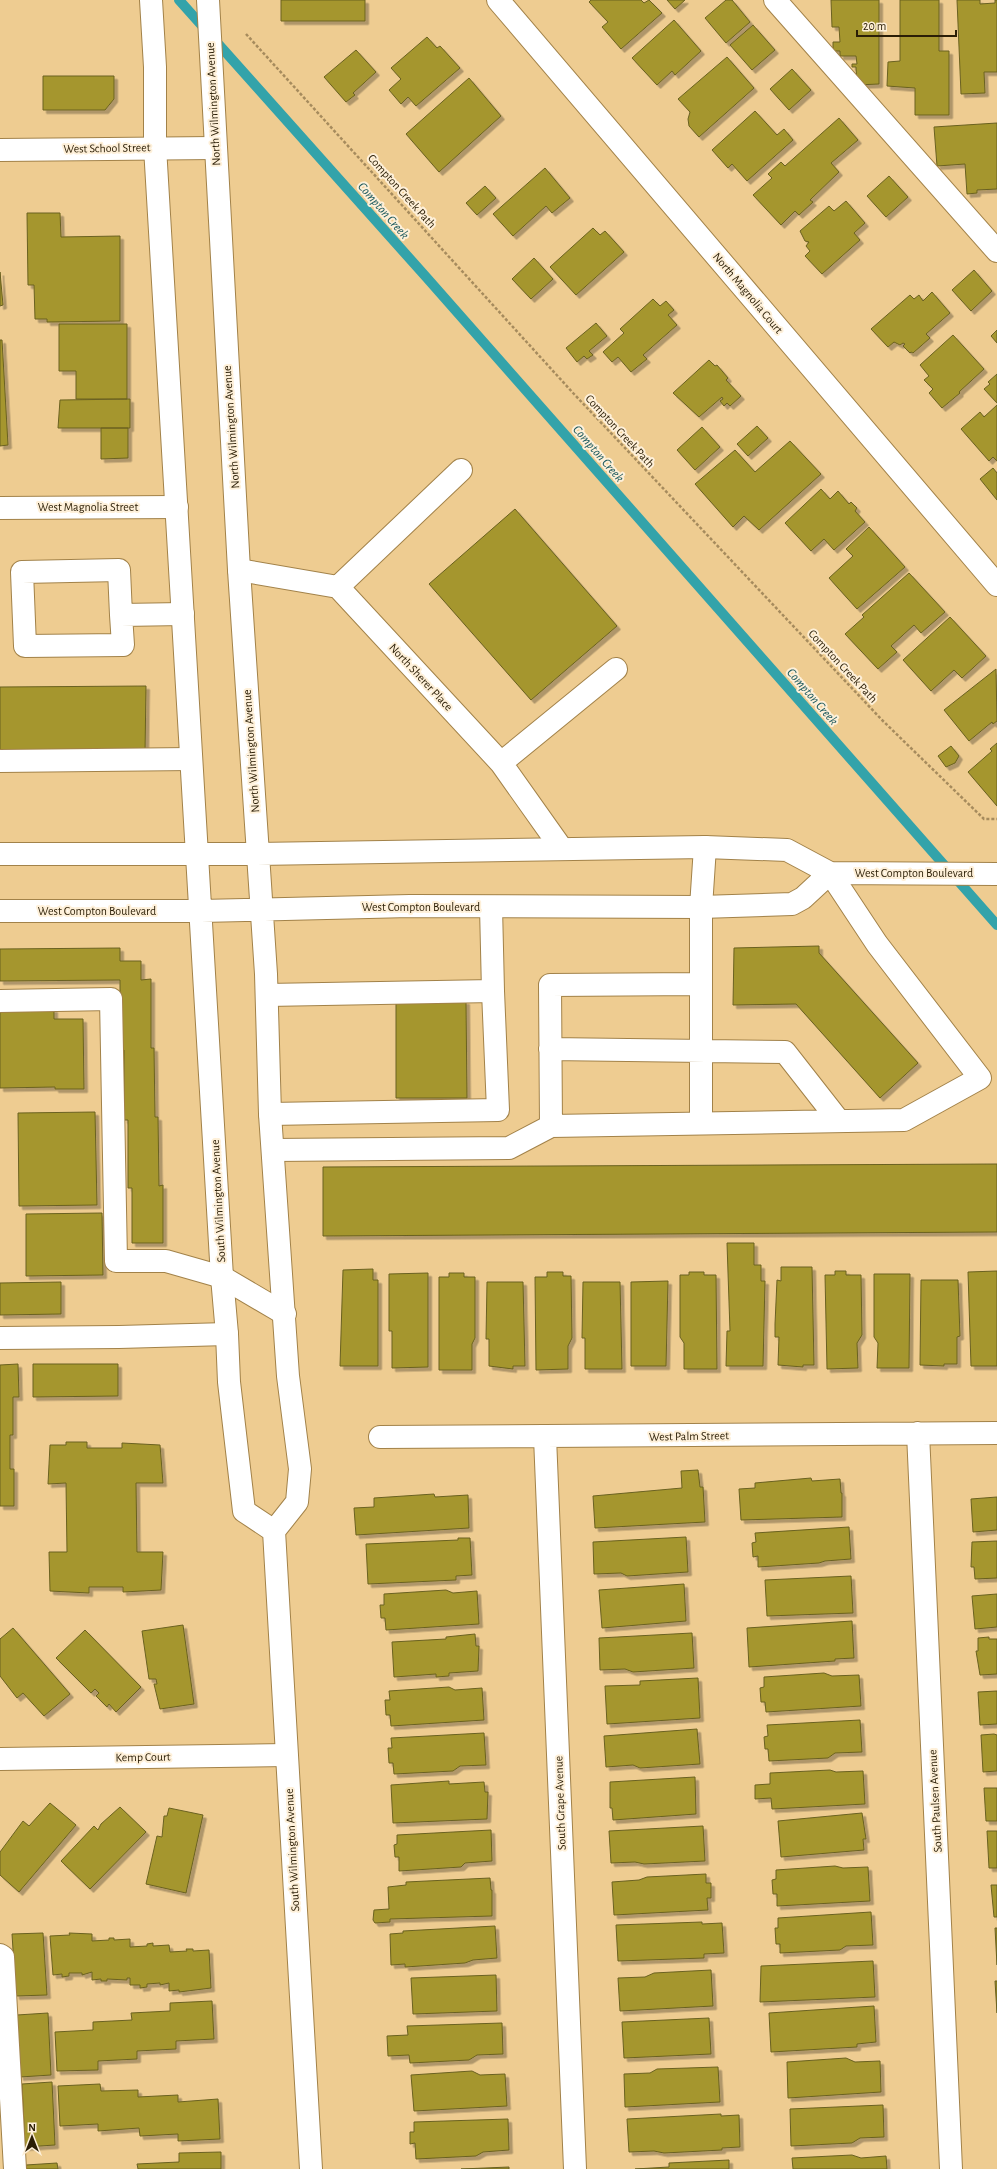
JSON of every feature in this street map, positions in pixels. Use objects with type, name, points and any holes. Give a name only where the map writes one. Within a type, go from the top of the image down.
[{"type":"main road","points":[[151,0],[155,67],[155,148],[197,854]]},
{"type":"main road","name":"North Wilmington Avenue","points":[[208,0],[239,570],[257,854]]},
{"type":"main road","name":"North Magnolia Court","points":[[498,0],[997,585]]},
{"type":"main road","points":[[775,0],[997,251]]},
{"type":"main road","name":"West School Street","points":[[0,150],[215,148]]},
{"type":"main road","points":[[239,570],[338,587],[461,470]]},
{"type":"main road","name":"West Magnolia Street","points":[[0,508],[177,507]]},
{"type":"main road","points":[[119,570],[121,615],[123,645],[25,646],[22,572],[119,570]]},
{"type":"main road","name":"North Sherer Place","points":[[338,587],[501,763],[562,849]]},
{"type":"main road","points":[[121,615],[183,614]]},
{"type":"main road","points":[[501,763],[616,669]]},
{"type":"main road","points":[[0,761],[191,759]]},
{"type":"main road","points":[[701,1123],[700,907],[705,847]]},
{"type":"main road","name":"West Compton Boulevard","points":[[0,854],[257,854],[705,847],[787,850],[830,873],[997,874]]},
{"type":"main road","name":"South Wilmington Avenue","points":[[197,854],[222,1276],[228,1334],[229,1382],[244,1511],[274,1531],[310,2169]]},
{"type":"main road","points":[[257,854],[267,994],[270,1114],[285,1314],[288,1376],[300,1469],[297,1502],[274,1531]]},
{"type":"main road","points":[[273,1150],[509,1148],[551,1126],[904,1120],[980,1078],[877,944],[830,873]]},
{"type":"main road","name":"West Compton Boulevard","points":[[0,911],[201,911],[262,908],[700,907],[792,904],[802,898],[830,873]]},
{"type":"main road","points":[[270,1114],[498,1110],[491,907]]},
{"type":"main road","points":[[551,1126],[550,985],[701,984]]},
{"type":"main road","points":[[267,994],[493,991]]},
{"type":"main road","points":[[0,1001],[111,1000],[116,1261],[166,1261],[222,1276],[285,1314]]},
{"type":"main road","points":[[550,1049],[785,1052],[839,1121]]},
{"type":"main road","points":[[0,1338],[228,1334]]},
{"type":"main road","name":"South Paulsen Avenue","points":[[918,1433],[952,2169]]},
{"type":"main road","name":"West Palm Street","points":[[380,1437],[997,1433]]},
{"type":"main road","name":"South Grape Avenue","points":[[545,1437],[575,2169]]},
{"type":"main road","name":"Kemp Court","points":[[0,1759],[286,1755]]},
{"type":"main road","points":[[0,1955],[3,1957],[15,2169]]},
{"type":"path","name":"Compton Creek Path","points":[[246,34],[574,394],[882,720],[984,819],[997,819]]},
{"type":"building","points":[[281,0],[365,0],[365,21],[281,21]]},
{"type":"building","points":[[591,0],[641,0],[644,3],[649,0],[662,13],[621,49],[602,27],[608,22],[589,2]]},
{"type":"building","points":[[667,0],[685,0],[675,9]]},
{"type":"building","points":[[726,0],[732,0],[750,22],[726,43],[705,18]]},
{"type":"building","points":[[831,0],[879,0],[879,84],[857,85],[856,67],[852,67],[852,64],[857,64],[856,56],[840,56],[840,51],[833,51],[833,42],[840,42],[839,27],[832,27]]},
{"type":"building","points":[[900,0],[939,0],[939,51],[949,51],[949,115],[915,115],[915,88],[887,86],[888,62],[900,61]]},
{"type":"building","points":[[957,0],[980,0],[980,4],[995,3],[995,0],[997,0],[997,72],[984,72],[985,93],[961,94]]},
{"type":"building","points":[[674,20],[701,51],[675,75],[672,71],[657,85],[632,58]]},
{"type":"building","points":[[753,25],[775,50],[752,70],[730,45]]},
{"type":"building","points":[[427,37],[437,48],[440,46],[460,68],[416,106],[408,97],[401,104],[389,90],[401,79],[391,68]]},
{"type":"building","points":[[356,50],[376,72],[353,93],[355,95],[346,102],[324,77]]},
{"type":"building","points":[[727,57],[754,88],[699,137],[689,126],[688,119],[690,112],[678,99]]},
{"type":"building","points":[[792,69],[811,90],[789,110],[770,89]]},
{"type":"building","points":[[43,76],[114,76],[114,99],[105,110],[43,110]]},
{"type":"building","points":[[469,78],[501,116],[439,172],[406,134]]},
{"type":"building","points":[[755,111],[777,135],[784,129],[793,140],[747,181],[732,164],[728,168],[712,150]]},
{"type":"building","points":[[839,118],[858,140],[831,163],[839,172],[810,200],[813,202],[799,215],[795,211],[781,225],[753,195],[772,178],[768,174],[781,162],[785,166]]},
{"type":"building","points":[[997,123],[997,189],[977,190],[977,193],[967,194],[965,164],[937,166],[934,127]]},
{"type":"building","points":[[545,168],[570,198],[552,213],[546,206],[513,236],[493,214]]},
{"type":"building","points":[[889,176],[908,197],[886,217],[867,196]]},
{"type":"building","points":[[485,186],[496,198],[477,215],[466,203]]},
{"type":"building","points":[[846,201],[865,223],[854,233],[860,240],[822,274],[805,256],[810,251],[806,246],[809,242],[805,241],[800,231],[829,206],[834,211]]},
{"type":"building","points":[[27,213],[60,213],[61,237],[120,236],[120,321],[47,322],[47,319],[35,319],[34,285],[28,285]]},
{"type":"building","points":[[593,228],[600,235],[605,231],[624,252],[576,295],[550,267]]},
{"type":"building","points":[[534,258],[553,279],[531,299],[512,279]]},
{"type":"building","points":[[974,270],[992,291],[971,311],[952,290]]},
{"type":"building","points":[[0,272],[3,305],[0,306]]},
{"type":"building","points":[[932,292],[950,313],[926,334],[930,338],[913,353],[910,353],[903,346],[905,344],[903,343],[900,345],[894,342],[888,347],[871,329],[910,295],[914,299],[919,295],[923,301]]},
{"type":"building","points":[[653,299],[660,306],[666,301],[674,310],[668,315],[677,325],[643,355],[647,359],[631,372],[618,357],[612,362],[603,352],[624,333],[620,329]]},
{"type":"building","points":[[596,323],[607,336],[589,351],[593,355],[587,359],[584,356],[577,362],[566,348]]},
{"type":"building","points":[[59,324],[127,324],[127,399],[76,399],[76,371],[59,371]]},
{"type":"building","points":[[997,330],[997,343],[991,336]]},
{"type":"building","points":[[953,335],[984,369],[959,392],[960,393],[942,408],[929,393],[933,389],[924,380],[929,376],[920,365]]},
{"type":"building","points":[[0,340],[2,340],[8,445],[0,446]]},
{"type":"building","points":[[709,360],[715,366],[717,365],[728,378],[726,380],[741,396],[730,406],[727,403],[724,406],[720,401],[723,399],[722,397],[699,417],[673,393]]},
{"type":"building","points":[[997,374],[997,403],[984,389],[990,384],[988,382]]},
{"type":"building","points":[[130,399],[130,428],[58,428],[60,400]]},
{"type":"building","points":[[997,405],[997,461],[993,457],[989,461],[961,429],[980,412],[984,417]]},
{"type":"building","points":[[757,426],[768,438],[748,456],[737,444]]},
{"type":"building","points":[[702,427],[720,447],[695,470],[677,450]]},
{"type":"building","points":[[101,428],[128,428],[128,458],[101,459]]},
{"type":"building","points":[[790,441],[821,474],[759,530],[744,516],[733,527],[695,484],[735,450],[755,472]]},
{"type":"building","points":[[993,468],[997,473],[997,500],[980,479]]},
{"type":"building","points":[[821,489],[830,499],[838,491],[849,504],[851,502],[857,508],[855,511],[865,522],[834,550],[824,539],[811,551],[785,523]]},
{"type":"building","points":[[515,509],[617,626],[531,700],[429,584]]},
{"type":"building","points":[[869,527],[905,567],[857,609],[829,578],[853,556],[846,549]]},
{"type":"building","points":[[909,573],[945,612],[921,633],[914,625],[891,646],[897,652],[878,669],[845,634],[864,617],[862,615]]},
{"type":"building","points":[[950,617],[986,656],[962,678],[954,670],[931,691],[903,660]]},
{"type":"building","points":[[996,669],[997,721],[993,724],[992,722],[969,741],[944,710]]},
{"type":"building","points":[[146,686],[145,753],[0,754],[0,687]]},
{"type":"building","points":[[997,743],[997,806],[968,772],[992,751],[990,749]]},
{"type":"building","points":[[951,746],[959,756],[955,763],[946,767],[938,756]]},
{"type":"building","points":[[819,946],[819,953],[918,1063],[880,1098],[796,1004],[733,1005],[734,948]]},
{"type":"building","points":[[120,948],[120,961],[141,961],[141,980],[151,979],[151,1048],[154,1048],[155,1117],[158,1117],[159,1186],[163,1185],[163,1243],[132,1243],[132,1188],[128,1188],[128,1120],[124,1120],[124,1050],[120,1050],[120,980],[0,981],[0,949]]},
{"type":"building","points":[[396,1001],[466,1001],[467,1098],[396,1098]]},
{"type":"building","points":[[54,1009],[54,1019],[83,1019],[84,1089],[55,1089],[55,1087],[0,1088],[0,1010]]},
{"type":"building","points":[[95,1112],[97,1205],[19,1206],[18,1113]]},
{"type":"building","points":[[997,1164],[997,1232],[323,1236],[323,1167]]},
{"type":"building","points":[[102,1213],[103,1275],[26,1276],[26,1214]]},
{"type":"building","points":[[727,1243],[754,1243],[754,1265],[761,1265],[761,1281],[765,1281],[763,1366],[726,1366],[727,1331],[730,1331]]},
{"type":"building","points":[[781,1267],[812,1267],[814,1365],[803,1365],[803,1367],[778,1365],[779,1337],[775,1337],[775,1324],[777,1280],[781,1281]]},
{"type":"building","points":[[373,1269],[373,1280],[378,1280],[378,1366],[340,1366],[343,1270]]},
{"type":"building","points":[[835,1271],[846,1271],[846,1275],[861,1275],[862,1335],[857,1343],[858,1368],[827,1369],[825,1275],[835,1275]]},
{"type":"building","points":[[997,1271],[997,1366],[971,1366],[968,1272]]},
{"type":"building","points":[[547,1272],[563,1272],[563,1276],[571,1276],[572,1338],[568,1346],[568,1369],[536,1370],[535,1277],[547,1277]]},
{"type":"building","points":[[689,1272],[704,1272],[704,1275],[716,1275],[717,1369],[684,1369],[684,1343],[680,1337],[680,1275],[689,1275]]},
{"type":"building","points":[[428,1273],[428,1367],[392,1368],[392,1331],[389,1331],[389,1274]]},
{"type":"building","points":[[449,1273],[464,1273],[464,1277],[475,1277],[475,1338],[472,1344],[472,1370],[439,1370],[439,1277],[449,1277]]},
{"type":"building","points":[[874,1274],[910,1274],[909,1368],[877,1368],[878,1343],[874,1337]]},
{"type":"building","points":[[921,1280],[958,1280],[960,1336],[957,1337],[957,1364],[944,1364],[944,1366],[920,1365]]},
{"type":"building","points":[[668,1281],[666,1366],[631,1366],[631,1282]]},
{"type":"building","points":[[61,1282],[61,1314],[0,1315],[0,1283]]},
{"type":"building","points":[[487,1282],[523,1282],[525,1366],[513,1366],[513,1369],[489,1366],[489,1339],[486,1339]]},
{"type":"building","points":[[583,1282],[620,1282],[622,1369],[585,1369],[585,1338],[582,1338]]},
{"type":"building","points":[[18,1364],[19,1397],[13,1397],[13,1435],[10,1435],[10,1469],[14,1469],[14,1506],[0,1506],[0,1365]]},
{"type":"building","points":[[33,1364],[118,1364],[118,1396],[33,1397]]},
{"type":"building","points":[[66,1442],[87,1442],[87,1448],[122,1448],[122,1443],[160,1445],[163,1483],[136,1483],[137,1552],[163,1552],[161,1590],[123,1592],[123,1587],[89,1587],[89,1593],[50,1591],[49,1552],[67,1552],[66,1483],[48,1484],[50,1445],[66,1445]]},
{"type":"building","points":[[698,1470],[700,1487],[703,1487],[705,1522],[595,1528],[593,1496],[682,1488],[681,1471]]},
{"type":"building","points":[[811,1478],[812,1481],[840,1479],[842,1493],[842,1517],[741,1520],[739,1489],[755,1488],[755,1483]]},
{"type":"building","points":[[434,1494],[435,1497],[468,1495],[469,1528],[356,1535],[354,1508],[374,1507],[374,1498]]},
{"type":"building","points":[[997,1497],[997,1530],[973,1532],[971,1499]]},
{"type":"building","points":[[849,1527],[851,1559],[825,1561],[819,1563],[758,1567],[758,1556],[753,1557],[752,1543],[756,1542],[755,1533]]},
{"type":"building","points":[[686,1537],[688,1572],[627,1576],[621,1573],[594,1574],[593,1542]]},
{"type":"building","points":[[458,1538],[470,1538],[472,1575],[456,1576],[456,1580],[368,1584],[366,1544],[458,1540]]},
{"type":"building","points":[[997,1541],[997,1578],[975,1579],[974,1567],[971,1567],[972,1542]]},
{"type":"building","points":[[851,1576],[853,1613],[767,1616],[765,1580]]},
{"type":"building","points":[[684,1584],[686,1621],[602,1628],[599,1590]]},
{"type":"building","points":[[446,1590],[453,1593],[477,1591],[479,1624],[386,1630],[385,1618],[381,1618],[380,1605],[384,1605],[384,1594]]},
{"type":"building","points":[[997,1594],[997,1627],[975,1629],[972,1596]]},
{"type":"building","points":[[852,1621],[854,1658],[835,1659],[835,1661],[749,1667],[747,1628]]},
{"type":"building","points":[[183,1625],[194,1704],[160,1709],[154,1684],[157,1684],[156,1679],[149,1679],[142,1631]]},
{"type":"building","points":[[13,1628],[70,1694],[44,1716],[23,1693],[17,1698],[0,1676],[0,1639]]},
{"type":"building","points":[[85,1630],[141,1687],[116,1712],[109,1704],[107,1707],[96,1696],[99,1693],[95,1689],[91,1693],[56,1658]]},
{"type":"building","points":[[692,1633],[694,1668],[633,1672],[625,1669],[600,1670],[599,1638]]},
{"type":"building","points":[[475,1634],[476,1646],[479,1646],[478,1671],[449,1673],[449,1676],[436,1677],[436,1674],[394,1677],[392,1642],[446,1639],[446,1637]]},
{"type":"building","points":[[989,1637],[989,1639],[997,1639],[997,1674],[980,1675],[976,1651],[978,1651],[978,1638]]},
{"type":"building","points":[[824,1673],[832,1676],[859,1675],[861,1706],[766,1712],[765,1702],[761,1702],[760,1688],[764,1687],[764,1677]]},
{"type":"building","points":[[698,1678],[700,1718],[607,1724],[605,1686],[640,1685],[640,1681]]},
{"type":"building","points":[[449,1687],[455,1690],[482,1688],[484,1720],[391,1726],[390,1715],[386,1715],[385,1700],[390,1700],[389,1691]]},
{"type":"building","points":[[997,1691],[997,1724],[980,1725],[978,1692]]},
{"type":"building","points":[[860,1720],[862,1752],[835,1753],[828,1758],[769,1761],[768,1749],[765,1749],[764,1737],[768,1736],[767,1725]]},
{"type":"building","points":[[697,1729],[700,1764],[640,1768],[633,1765],[606,1767],[604,1736]]},
{"type":"building","points":[[484,1733],[486,1765],[460,1766],[453,1771],[394,1774],[393,1763],[389,1763],[388,1748],[392,1748],[391,1738]]},
{"type":"building","points":[[981,1735],[997,1735],[997,1771],[983,1772]]},
{"type":"building","points":[[830,1770],[836,1772],[863,1771],[865,1804],[772,1809],[771,1798],[755,1799],[755,1785],[770,1784],[770,1773]]},
{"type":"building","points":[[695,1777],[696,1814],[613,1820],[612,1808],[610,1808],[610,1782]]},
{"type":"building","points":[[449,1781],[449,1784],[484,1782],[485,1792],[488,1792],[487,1819],[393,1823],[391,1785]]},
{"type":"building","points":[[984,1788],[997,1788],[997,1821],[986,1821]]},
{"type":"building","points":[[50,1803],[76,1825],[19,1892],[0,1875],[0,1852],[23,1821],[29,1826]]},
{"type":"building","points":[[120,1807],[146,1832],[90,1889],[61,1861],[94,1826],[98,1830],[101,1824]]},
{"type":"building","points":[[169,1808],[203,1815],[186,1893],[146,1884],[157,1836],[162,1837],[164,1816],[167,1816]]},
{"type":"building","points":[[862,1813],[866,1839],[863,1839],[864,1850],[781,1857],[778,1821]]},
{"type":"building","points":[[703,1826],[705,1861],[644,1864],[635,1862],[611,1863],[609,1831]]},
{"type":"building","points":[[491,1830],[492,1861],[465,1863],[461,1867],[399,1871],[399,1857],[395,1857],[394,1845],[397,1844],[397,1835]]},
{"type":"building","points":[[987,1831],[997,1831],[997,1868],[989,1868]]},
{"type":"building","points":[[835,1866],[843,1868],[868,1867],[870,1901],[777,1906],[777,1894],[773,1894],[772,1880],[776,1879],[776,1870]]},
{"type":"building","points":[[706,1874],[706,1883],[711,1883],[711,1898],[707,1898],[708,1910],[614,1915],[612,1882],[639,1880],[647,1877]]},
{"type":"building","points":[[490,1878],[492,1890],[492,1916],[390,1919],[390,1922],[375,1923],[373,1920],[374,1910],[389,1909],[388,1887],[406,1885],[406,1882]]},
{"type":"building","points":[[991,1885],[997,1885],[997,1917],[994,1917]]},
{"type":"building","points":[[871,1912],[873,1945],[846,1946],[840,1950],[780,1953],[780,1944],[776,1944],[775,1928],[778,1928],[778,1918]]},
{"type":"building","points":[[702,1922],[702,1924],[722,1923],[724,1953],[704,1954],[704,1958],[618,1961],[616,1925]]},
{"type":"building","points":[[495,1926],[497,1958],[473,1960],[465,1963],[405,1967],[405,1964],[391,1965],[390,1934],[403,1933],[403,1931]]},
{"type":"building","points":[[995,1928],[997,1928],[997,1965]]},
{"type":"building","points":[[43,1933],[47,1995],[16,1996],[12,1934]]},
{"type":"building","points":[[69,1933],[92,1934],[92,1941],[109,1940],[109,1938],[114,1938],[114,1940],[130,1939],[130,1947],[147,1946],[147,1944],[153,1943],[153,1946],[169,1945],[170,1952],[187,1951],[186,1949],[193,1949],[193,1951],[209,1950],[211,1988],[179,1992],[179,1990],[169,1991],[169,1983],[160,1985],[160,1983],[147,1984],[147,1987],[140,1988],[140,1985],[130,1985],[130,1978],[127,1978],[127,1980],[92,1980],[92,1972],[82,1975],[82,1973],[69,1973],[69,1976],[62,1977],[62,1974],[53,1975],[50,1936],[70,1935]]},
{"type":"building","points":[[873,1961],[875,1997],[760,2002],[761,1966]]},
{"type":"building","points":[[711,1970],[713,2006],[620,2011],[618,1978],[645,1977],[654,1973]]},
{"type":"building","points":[[496,1975],[497,2011],[413,2014],[411,1978]]},
{"type":"building","points":[[995,1981],[997,1981],[997,2013]]},
{"type":"building","points":[[212,2001],[214,2039],[176,2041],[176,2049],[137,2051],[137,2059],[98,2061],[98,2070],[57,2071],[55,2032],[93,2030],[93,2022],[132,2020],[131,2013],[170,2011],[170,2003]]},
{"type":"building","points":[[874,2006],[876,2042],[857,2044],[857,2047],[771,2052],[769,2013]]},
{"type":"building","points":[[48,2013],[51,2075],[20,2077],[17,2015]]},
{"type":"building","points":[[709,2018],[711,2054],[624,2058],[622,2022]]},
{"type":"building","points":[[502,2023],[503,2054],[477,2055],[469,2060],[410,2063],[409,2055],[388,2056],[387,2036],[408,2035],[407,2026]]},
{"type":"building","points":[[846,2058],[855,2062],[880,2061],[881,2092],[788,2098],[787,2062]]},
{"type":"building","points":[[718,2067],[720,2102],[625,2107],[624,2074],[650,2073],[657,2069]]},
{"type":"building","points":[[472,2071],[480,2075],[505,2074],[507,2106],[414,2111],[411,2075]]},
{"type":"building","points":[[52,2082],[55,2145],[25,2147],[22,2084]]},
{"type":"building","points":[[100,2084],[101,2091],[138,2090],[138,2097],[178,2095],[178,2102],[218,2099],[220,2139],[178,2141],[178,2134],[140,2136],[139,2128],[98,2131],[98,2124],[60,2126],[58,2086]]},
{"type":"building","points":[[883,2105],[884,2137],[860,2138],[852,2143],[791,2146],[790,2109]]},
{"type":"building","points":[[721,2114],[721,2116],[739,2115],[740,2147],[722,2148],[722,2150],[664,2153],[654,2151],[629,2152],[627,2119]]},
{"type":"building","points":[[508,2119],[509,2150],[483,2152],[476,2156],[416,2159],[415,2143],[410,2144],[410,2132],[414,2132],[414,2122]]},
{"type":"building","points":[[221,2152],[221,2169],[138,2169],[137,2164],[179,2162],[179,2153]]},
{"type":"building","points":[[852,2155],[861,2158],[886,2156],[887,2169],[793,2169],[792,2158]]},
{"type":"building","points":[[729,2160],[729,2169],[635,2169],[669,2167],[669,2163]]},
{"type":"building","points":[[57,2163],[58,2169],[26,2169],[26,2165]]},
{"type":"building","points":[[509,2167],[509,2169],[461,2169]]},
{"type":"waterway","name":"Compton Creek","points":[[179,0],[427,278],[997,925]]}]
